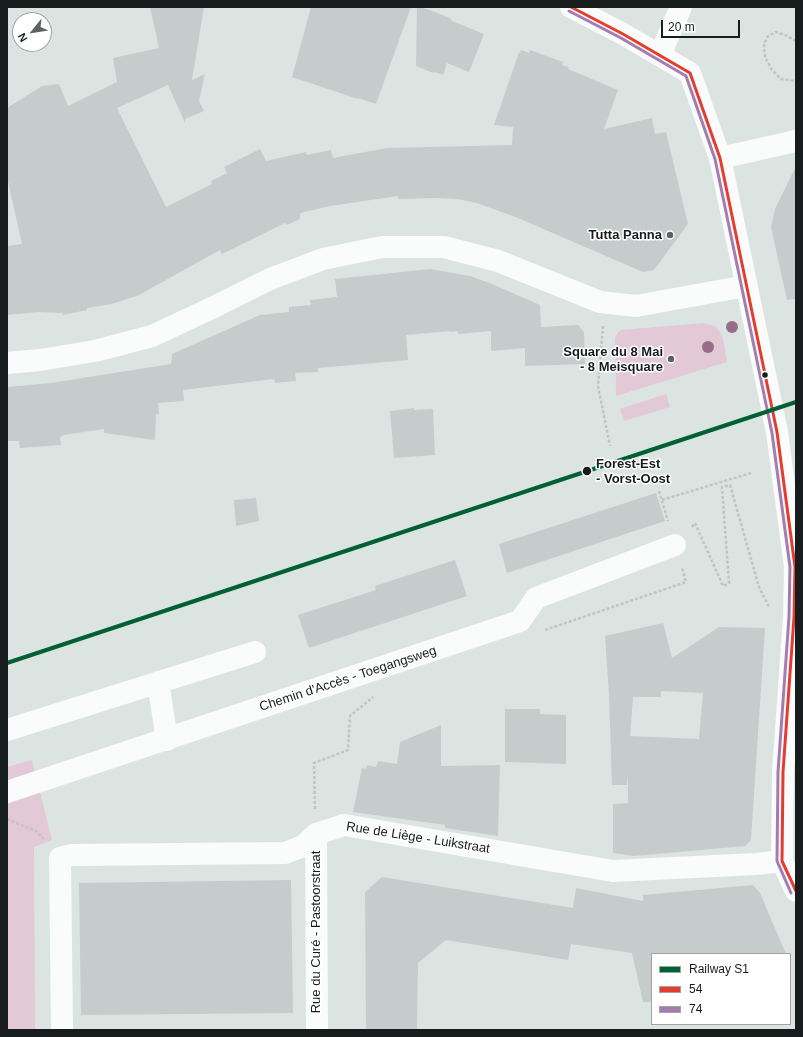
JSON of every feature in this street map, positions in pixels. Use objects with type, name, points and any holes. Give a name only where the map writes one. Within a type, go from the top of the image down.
[{"type":"street","points":[[571,7],[623,34],[690,73],[720,158],[777,432],[796,567],[783,772],[782,861],[796,891]]},
{"type":"street","points":[[660,55],[681,7]]},
{"type":"street","points":[[720,158],[796,141]]},
{"type":"street","points":[[7,363],[40,360],[96,351],[152,336],[270,279],[323,259],[382,247],[444,247],[498,261],[600,302],[636,306],[746,286]]},
{"type":"street","name":"Chemin d'Accès - Toegangsweg","points":[[7,792],[520,621],[536,598],[675,545]]},
{"type":"street","points":[[7,730],[255,652]]},
{"type":"street","points":[[158,682],[166,740]]},
{"type":"street","name":"Rue de Liège - Luikstraat","points":[[60,858],[72,855],[285,853],[303,846],[316,834],[344,824],[613,871],[756,864],[782,861]]},
{"type":"street","name":"Rue du Curé - Pastoorstraat","points":[[316,834],[317,1030]]},
{"type":"street","points":[[60,858],[62,1030]]},
{"type":"path","points":[[796,41],[785,34],[776,32],[768,36],[764,44],[765,57],[772,70],[781,79],[796,81]]},
{"type":"path","points":[[600,302],[603,326],[598,386],[610,446]]},
{"type":"path","points":[[662,500],[751,473]]},
{"type":"path","points":[[675,545],[695,523],[723,586],[729,583],[722,487],[730,485],[759,587],[771,611]]},
{"type":"path","points":[[543,631],[686,582],[659,491]]},
{"type":"path","points":[[316,834],[314,763],[348,750],[350,716],[374,696]]},
{"type":"path","points":[[7,819],[36,831],[60,858]]},
{"type":"shaded area","name":"Square du 8 Mai - 8 Meisquare","points":[[703,323],[715,326],[720,332],[723,339],[727,362],[616,396],[615,338],[618,332],[621,330]]},
{"type":"shaded area","points":[[666,394],[670,407],[624,421],[620,409]]},
{"type":"shaded area","points":[[32,760],[52,840],[34,847],[35,1030],[7,1030],[7,767]]},
{"type":"building","points":[[150,7],[204,7],[192,80],[205,74],[199,101],[204,111],[185,119],[185,123],[168,85],[117,108],[166,207],[212,184],[211,181],[227,173],[224,167],[260,149],[266,161],[306,152],[307,155],[331,150],[333,158],[387,148],[512,145],[513,127],[494,125],[519,52],[520,53],[521,50],[529,53],[530,50],[563,62],[562,65],[569,67],[568,69],[618,90],[604,129],[652,118],[655,134],[666,132],[688,224],[654,270],[643,272],[518,218],[477,203],[457,199],[398,199],[398,196],[330,206],[300,213],[300,219],[287,225],[285,223],[222,254],[220,250],[139,295],[112,304],[87,308],[87,310],[63,315],[63,313],[39,312],[7,315],[7,246],[22,244],[7,177],[7,108],[42,86],[59,84],[68,106],[117,82],[113,58],[159,48]]},
{"type":"building","points":[[311,7],[411,7],[376,104],[292,77]]},
{"type":"building","points":[[417,7],[421,7],[450,18],[452,21],[484,34],[469,72],[447,63],[443,75],[433,73],[416,66]]},
{"type":"building","points":[[796,166],[796,299],[787,300],[771,227],[775,209]]},
{"type":"building","points":[[430,269],[470,276],[540,305],[541,327],[578,325],[584,332],[585,364],[525,366],[525,348],[491,351],[491,331],[458,334],[458,331],[450,331],[406,335],[408,360],[318,368],[318,372],[295,373],[296,381],[275,383],[274,379],[183,390],[184,401],[158,403],[159,414],[156,414],[155,440],[104,433],[104,429],[63,435],[60,437],[61,445],[20,448],[19,441],[7,441],[7,387],[51,383],[171,364],[172,354],[260,315],[289,312],[289,307],[311,305],[310,300],[337,297],[335,279]]},
{"type":"building","points":[[414,408],[414,410],[433,409],[435,455],[394,458],[390,411]]},
{"type":"building","points":[[656,493],[665,521],[507,573],[499,544]]},
{"type":"building","points":[[256,498],[259,521],[236,526],[234,500]]},
{"type":"building","points":[[455,560],[467,596],[309,648],[298,615],[376,590],[375,586]]},
{"type":"building","points":[[663,623],[672,658],[719,627],[765,628],[751,840],[745,846],[634,856],[613,853],[613,804],[628,803],[628,775],[627,785],[612,785],[609,694],[605,636]],"holes":[[[661,691],[703,693],[699,739],[630,736],[633,697],[661,697]]]},
{"type":"building","points":[[505,709],[540,709],[540,714],[566,715],[566,764],[505,762]]},
{"type":"building","points":[[441,725],[441,766],[500,765],[498,836],[445,828],[445,825],[353,812],[362,768],[366,769],[367,765],[376,767],[378,761],[397,764],[400,742]]},
{"type":"building","points":[[382,877],[573,908],[576,888],[643,901],[643,895],[753,885],[760,893],[786,953],[651,953],[651,1002],[643,1002],[632,953],[571,944],[568,960],[446,940],[418,963],[417,1030],[366,1030],[365,892]]},
{"type":"building","points":[[291,880],[293,1013],[81,1015],[79,883]]},
{"type":"rail line","name":"S1","points":[[7,663],[796,402]]},
{"type":"transit line","name":"54","points":[[571,7],[623,34],[690,73],[720,158],[777,432],[795,567],[794,617],[783,772],[782,861],[796,891]]},
{"type":"transit line","name":"74","points":[[569,11],[621,38],[686,76],[715,159],[772,433],[790,567],[789,617],[778,772],[777,861],[791,893]]},
{"type":"place","name":"Tutta Panna","points":[[670,235]]},
{"type":"place","name":"Square du 8 Mai - 8 Meisquare","points":[[671,359]]},
{"type":"place","name":"Forest-Est - Vorst-Oost","points":[[587,471]]}]
